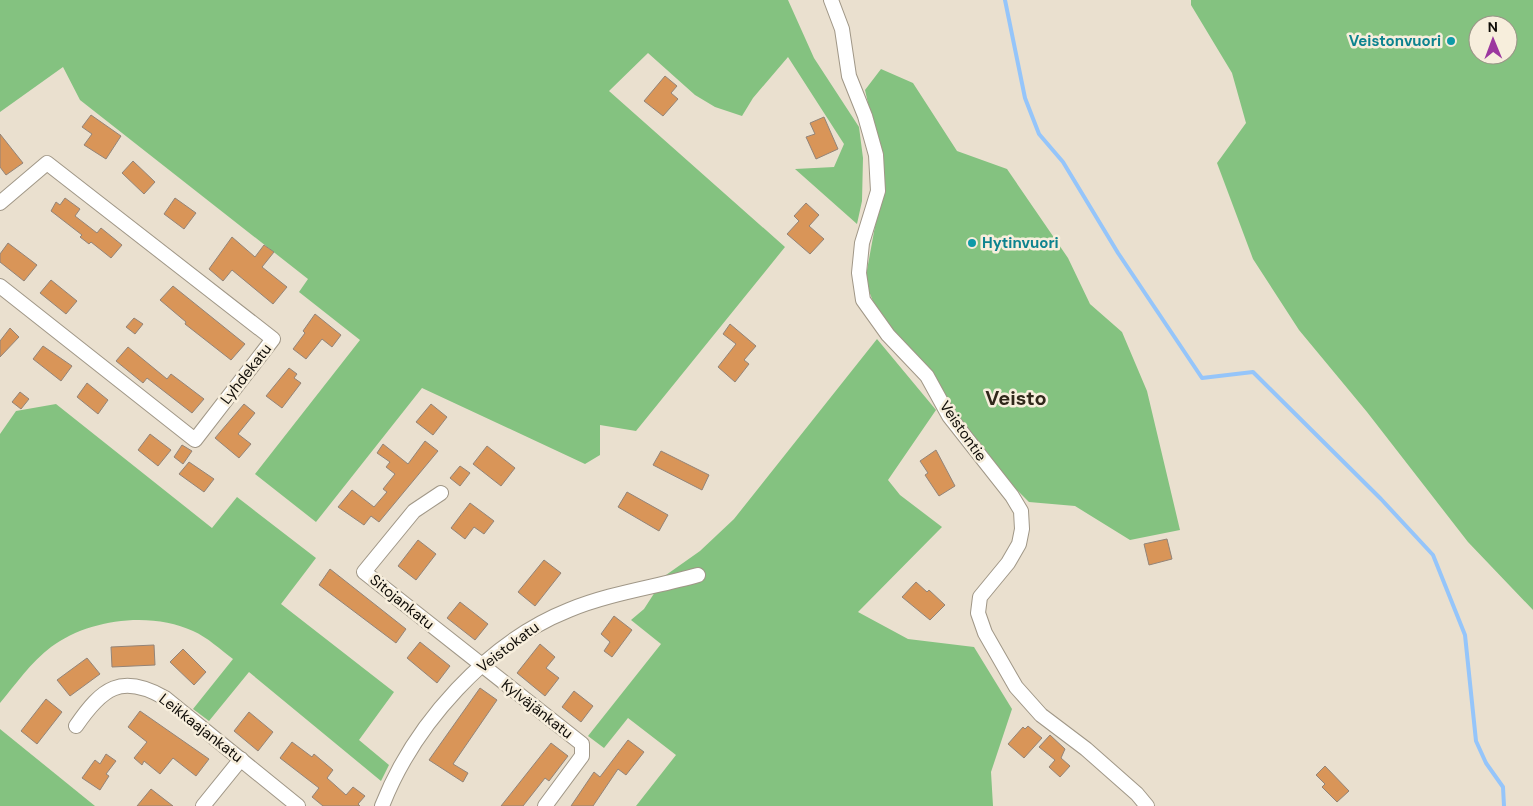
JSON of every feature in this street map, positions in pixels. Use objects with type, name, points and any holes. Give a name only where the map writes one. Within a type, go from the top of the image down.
[{"type":"street","name":"Veistontie","points":[[832,0],[842,29],[849,76],[865,116],[876,155],[878,191],[862,243],[859,273],[863,300],[888,335],[928,376],[950,416],[1012,496],[1021,511],[1022,528],[1019,544],[1008,563],[980,597],[978,613],[985,633],[1016,687],[1041,715],[1086,750],[1137,794],[1147,806]]},
{"type":"street","name":"Lyhdekatu","points":[[0,203],[47,163],[273,339],[195,440],[0,286]]},
{"type":"street","name":"Sitojankatu","points":[[441,492],[414,511],[364,572],[481,665]]},
{"type":"street","name":"Veistokatu","points":[[382,806],[405,760],[431,720],[481,665],[545,620],[571,609],[698,575]]},
{"type":"street","name":"Kylväjänkatu","points":[[481,665],[582,744],[582,756],[545,806]]},
{"type":"street","name":"Leikkaajankatu","points":[[76,726],[93,701],[114,688],[135,686],[150,690],[165,698],[298,806]]},
{"type":"street","points":[[203,806],[241,759]]},
{"type":"green space","points":[[0,0],[788,0],[814,58],[859,127],[863,158],[862,201],[857,224],[795,169],[834,167],[844,144],[788,57],[753,98],[742,116],[715,107],[695,95],[648,53],[609,91],[785,247],[636,431],[600,425],[600,455],[585,464],[422,388],[316,522],[255,474],[360,340],[299,292],[308,279],[80,100],[63,67],[0,112]]},
{"type":"green space","points":[[1191,0],[1533,0],[1533,610],[1468,542],[1367,412],[1299,330],[1253,259],[1217,163],[1246,123],[1232,73],[1191,5]]},
{"type":"green space","points":[[881,69],[913,83],[957,151],[1007,169],[1068,258],[1090,304],[1122,332],[1147,391],[1180,530],[1130,540],[1075,506],[1029,502],[990,463],[934,378],[878,314],[865,281],[878,210],[881,160],[865,90]]},
{"type":"green space","points":[[877,339],[936,410],[888,480],[900,495],[942,527],[858,612],[908,639],[974,647],[1012,709],[991,772],[993,806],[636,806],[676,755],[628,718],[604,748],[588,736],[661,644],[631,620],[644,609],[666,575],[700,551],[734,519]]},
{"type":"green space","points":[[56,404],[212,528],[237,497],[316,558],[281,604],[394,692],[359,740],[389,765],[381,781],[249,672],[209,721],[193,709],[233,659],[193,631],[158,621],[120,621],[101,624],[66,637],[37,659],[0,703],[0,434],[16,411]]},
{"type":"green space","points":[[0,729],[95,806],[0,806]]},
{"type":"building","points":[[665,76],[677,86],[671,93],[678,99],[663,116],[644,101]]},
{"type":"building","points":[[91,115],[121,136],[106,159],[84,145],[92,134],[82,127]]},
{"type":"building","points":[[824,117],[838,149],[816,159],[806,137],[815,134],[810,123]]},
{"type":"building","points":[[0,134],[23,163],[6,175],[0,167]]},
{"type":"building","points":[[133,161],[155,182],[144,194],[122,173]]},
{"type":"building","points":[[65,198],[80,209],[75,216],[97,233],[101,228],[122,245],[111,258],[91,242],[89,244],[80,237],[82,235],[51,211],[56,202],[60,205]]},
{"type":"building","points":[[175,198],[196,213],[184,229],[164,214]]},
{"type":"building","points":[[806,203],[819,215],[809,226],[824,239],[810,254],[787,234],[799,221],[794,216]]},
{"type":"building","points":[[232,237],[255,257],[264,245],[274,252],[262,267],[287,287],[273,304],[232,270],[223,281],[209,269]]},
{"type":"building","points":[[8,243],[37,265],[24,281],[0,262],[0,254]]},
{"type":"building","points":[[51,280],[77,301],[66,314],[40,293]]},
{"type":"building","points":[[173,286],[245,344],[231,360],[185,324],[186,322],[160,300]]},
{"type":"building","points":[[315,314],[341,335],[332,347],[322,339],[306,359],[293,349],[305,333],[303,331]]},
{"type":"building","points":[[134,318],[143,324],[135,334],[126,327]]},
{"type":"building","points":[[730,324],[756,346],[744,360],[749,364],[735,382],[718,367],[736,344],[723,334]]},
{"type":"building","points":[[10,328],[19,337],[0,357],[0,341]]},
{"type":"building","points":[[43,346],[72,366],[61,381],[33,359]]},
{"type":"building","points":[[128,347],[167,379],[171,374],[204,399],[192,413],[147,378],[143,383],[116,361]]},
{"type":"building","points":[[289,368],[297,374],[294,378],[301,383],[282,408],[266,396]]},
{"type":"building","points":[[87,383],[108,400],[98,414],[77,397]]},
{"type":"building","points":[[20,392],[29,399],[21,409],[12,402]]},
{"type":"building","points":[[244,404],[255,413],[238,434],[251,444],[239,458],[215,438]]},
{"type":"building","points":[[431,404],[447,417],[433,435],[416,422]]},
{"type":"building","points":[[150,434],[171,450],[158,466],[138,450]]},
{"type":"building","points":[[425,441],[438,451],[379,522],[371,516],[364,525],[338,507],[352,490],[374,507],[387,492],[383,489],[395,474],[386,467],[390,462],[377,453],[383,444],[408,464]]},
{"type":"building","points":[[182,445],[192,451],[183,464],[174,457]]},
{"type":"building","points":[[487,446],[515,468],[501,486],[473,464]]},
{"type":"building","points":[[936,450],[955,486],[939,496],[925,475],[928,473],[920,461]]},
{"type":"building","points":[[661,451],[709,475],[702,490],[653,465]]},
{"type":"building","points":[[189,462],[214,479],[204,492],[179,474]]},
{"type":"building","points":[[460,466],[470,473],[460,486],[450,478]]},
{"type":"building","points":[[627,492],[668,515],[659,531],[618,507]]},
{"type":"building","points":[[470,503],[494,521],[484,534],[474,527],[465,539],[451,528]]},
{"type":"building","points":[[1167,539],[1172,559],[1149,565],[1144,544]]},
{"type":"building","points":[[418,540],[436,554],[416,580],[398,566]]},
{"type":"building","points":[[544,560],[561,573],[535,606],[518,592]]},
{"type":"building","points":[[330,569],[406,629],[396,643],[319,585]]},
{"type":"building","points":[[916,582],[927,592],[929,590],[945,605],[930,620],[902,597]]},
{"type":"building","points":[[460,602],[488,624],[475,640],[447,618]]},
{"type":"building","points":[[614,616],[632,630],[612,657],[604,651],[610,642],[601,634]]},
{"type":"building","points":[[420,642],[450,666],[437,683],[407,658]]},
{"type":"building","points":[[540,644],[555,657],[546,668],[559,678],[545,696],[517,673]]},
{"type":"building","points":[[154,645],[155,665],[112,667],[111,647]]},
{"type":"building","points":[[183,649],[206,672],[194,685],[170,662]]},
{"type":"building","points":[[87,658],[100,674],[70,696],[57,680]]},
{"type":"building","points":[[480,688],[497,700],[453,764],[468,773],[463,782],[429,760]]},
{"type":"building","points":[[574,691],[593,706],[581,722],[562,707]]},
{"type":"building","points":[[46,699],[62,712],[37,744],[21,731]]},
{"type":"building","points":[[140,711],[209,759],[196,776],[173,758],[160,774],[144,761],[142,765],[134,758],[147,742],[128,727]]},
{"type":"building","points":[[249,712],[273,732],[258,751],[234,731]]},
{"type":"building","points":[[1028,726],[1042,738],[1024,758],[1008,744],[1023,727],[1025,729]]},
{"type":"building","points":[[1050,735],[1065,749],[1061,758],[1070,766],[1060,777],[1049,767],[1055,760],[1039,747]]},
{"type":"building","points":[[628,740],[644,752],[626,775],[618,769],[593,806],[571,806],[594,772],[600,777]]},
{"type":"building","points":[[292,742],[312,757],[314,754],[333,770],[327,778],[346,795],[353,787],[365,796],[358,804],[360,806],[323,806],[312,797],[319,788],[280,758]]},
{"type":"building","points":[[551,743],[568,756],[549,781],[545,778],[523,806],[501,806]]},
{"type":"building","points":[[106,754],[116,761],[106,774],[109,776],[100,790],[82,778],[95,760],[100,764]]},
{"type":"building","points":[[1325,766],[1349,791],[1337,802],[1322,787],[1325,784],[1316,775]]},
{"type":"building","points":[[151,789],[173,806],[137,806]]},
{"type":"waterway","points":[[1005,0],[1025,98],[1039,134],[1063,162],[1118,253],[1202,378],[1253,372],[1381,499],[1433,555],[1465,635],[1476,741],[1486,763],[1503,787],[1504,806]]},
{"type":"place","name":"Veistonvuori","points":[[1451,41]]},
{"type":"place","name":"Hytinvuori","points":[[972,243]]},
{"type":"district","name":"Veisto","points":[[1016,398]]}]
